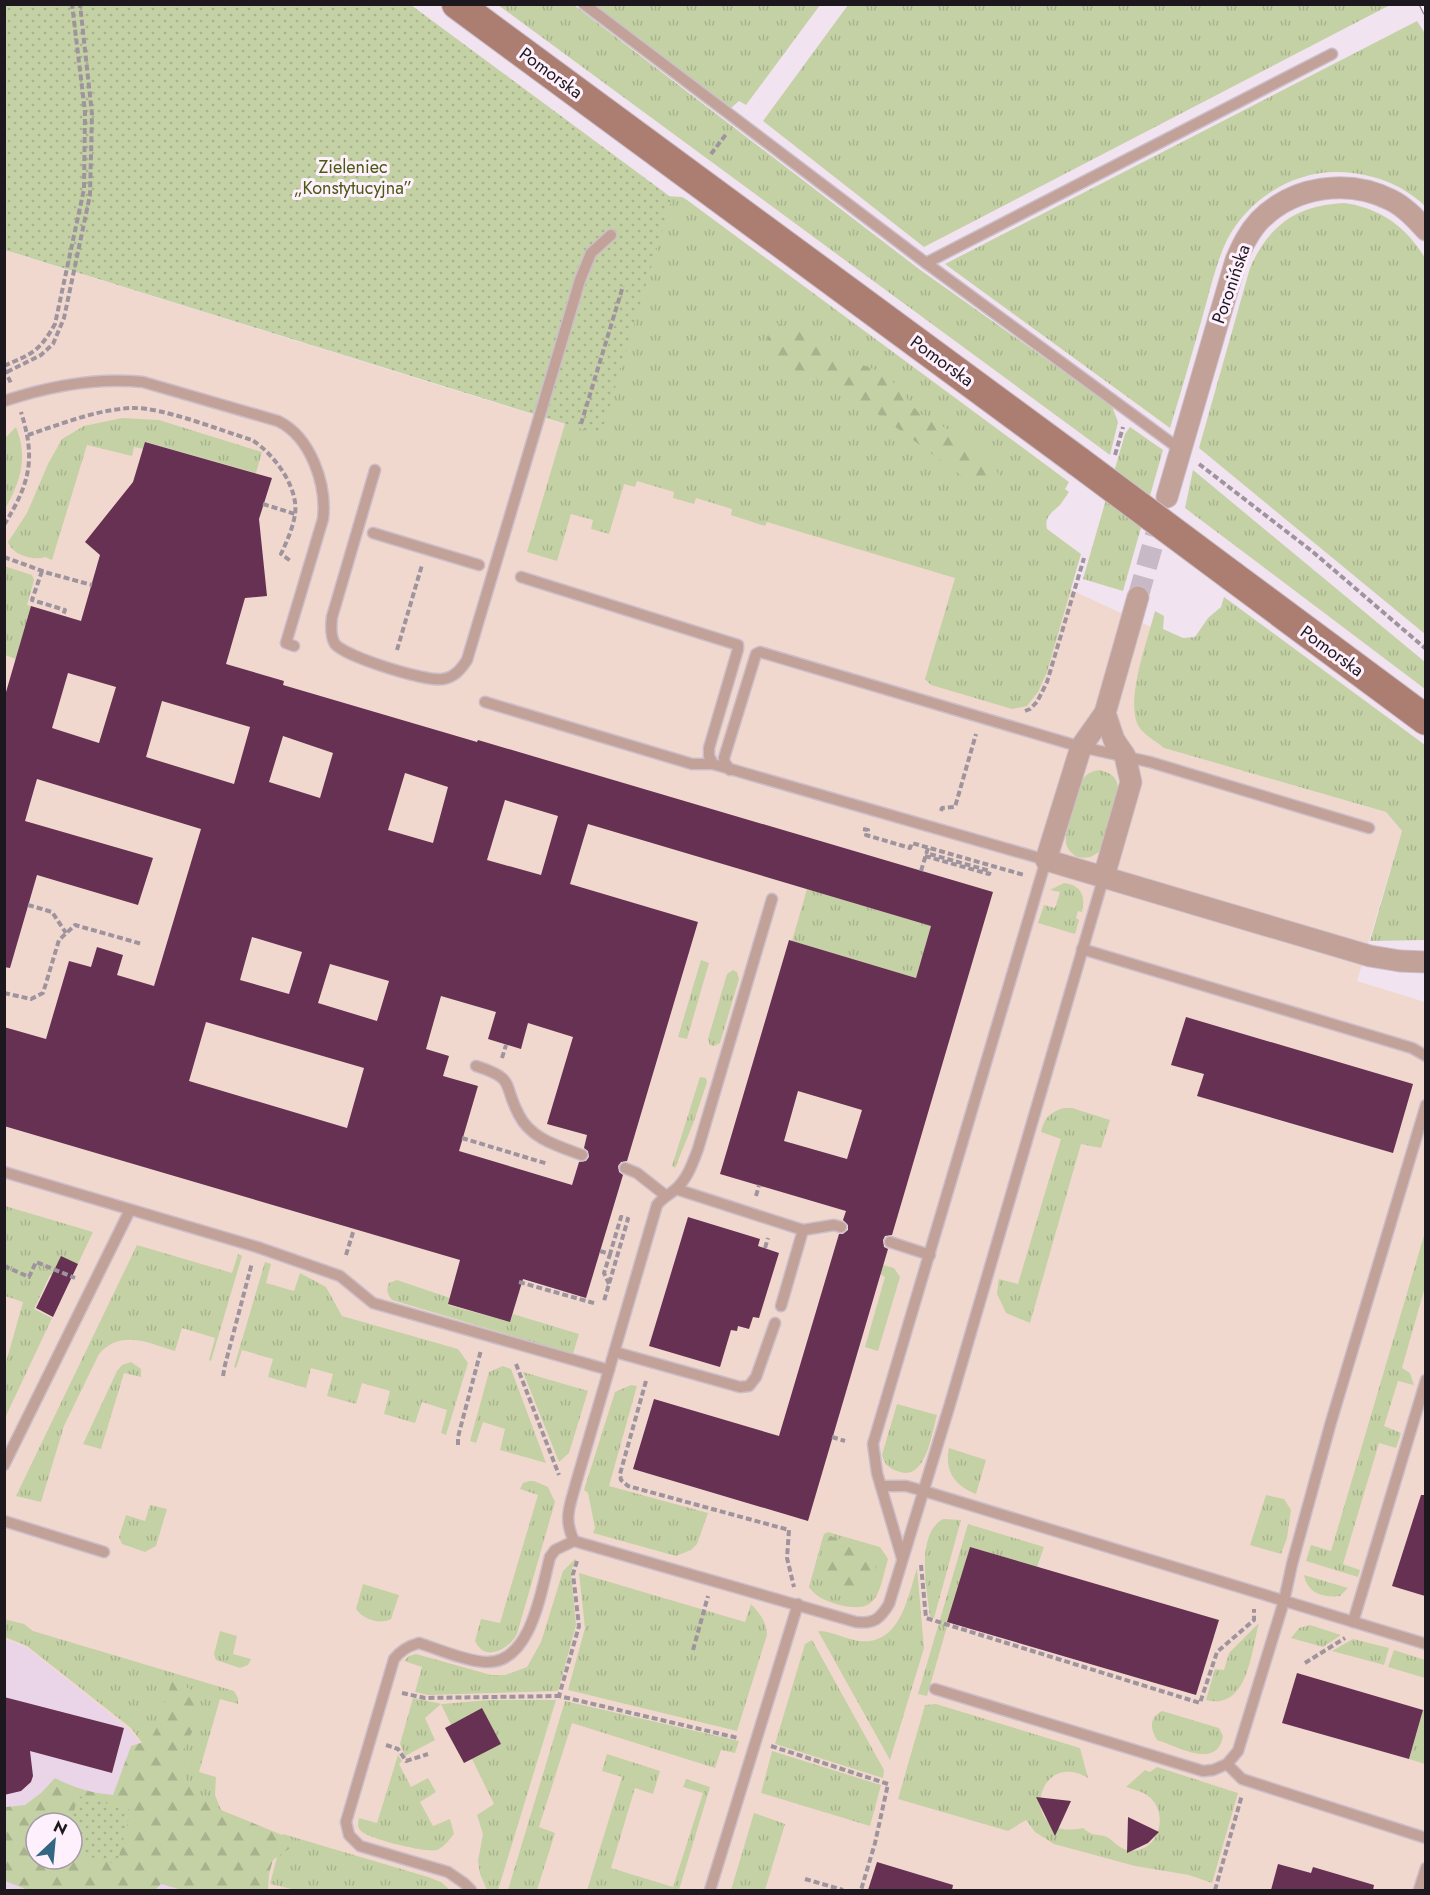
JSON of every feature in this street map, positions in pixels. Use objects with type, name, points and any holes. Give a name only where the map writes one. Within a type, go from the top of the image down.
[{"type":"street","name":"Pomorska","points":[[457,4],[1425,720]]},
{"type":"street","name":"Poronińska","points":[[1167,497],[1236,260],[1246,238],[1260,221],[1278,206],[1301,194],[1323,188],[1344,187],[1370,191],[1392,200],[1413,215],[1425,230]]},
{"type":"street","points":[[1138,597],[1105,712],[1081,747],[1046,860],[1370,956],[1425,962]]},
{"type":"street","points":[[1104,876],[1131,782],[1125,756],[1114,740],[1105,712]]},
{"type":"lane","points":[[584,4],[926,263],[1182,450]]},
{"type":"lane","points":[[926,263],[1332,54]]},
{"type":"lane","points":[[375,470],[332,617],[331,629],[334,642],[344,652],[357,658],[428,679],[444,679],[459,672],[467,660],[580,280],[591,253],[611,235]]},
{"type":"lane","points":[[4,401],[81,383],[124,380],[143,382],[278,421],[287,426],[303,444],[315,467],[323,489],[327,520],[286,643],[294,646]]},
{"type":"lane","points":[[377,535],[479,565]]},
{"type":"lane","points":[[521,577],[738,645],[708,748],[713,764]]},
{"type":"lane","points":[[730,770],[724,758],[756,654],[760,652],[1081,747],[1125,756],[1369,828]]},
{"type":"lane","points":[[484,702],[692,764],[713,764],[1046,860],[873,1444],[877,1473],[902,1559]]},
{"type":"lane","points":[[471,1890],[448,1872],[360,1846],[349,1835],[346,1822],[394,1659],[408,1646],[419,1643],[483,1662],[498,1662],[518,1649],[533,1619],[550,1557],[555,1550],[579,1542],[798,1604],[856,1623],[869,1624],[881,1617],[889,1604],[924,1491],[1104,876]]},
{"type":"lane","points":[[579,1542],[568,1528],[567,1517],[657,1205],[664,1195],[676,1189],[691,1168],[772,899]]},
{"type":"lane","points":[[1082,949],[1412,1048],[1425,1056]]},
{"type":"lane","points":[[476,1066],[497,1073],[505,1081],[519,1117],[535,1134],[547,1143],[582,1155]]},
{"type":"lane","points":[[935,1689],[1203,1771],[1213,1770],[1227,1764],[1238,1751],[1284,1601],[1331,1422],[1425,1105]]},
{"type":"lane","points":[[625,1168],[637,1173],[664,1195]]},
{"type":"lane","points":[[4,1172],[257,1247],[340,1276],[373,1303],[609,1370]]},
{"type":"lane","points":[[676,1189],[803,1230],[834,1225],[841,1227]]},
{"type":"lane","points":[[4,1465],[130,1210]]},
{"type":"lane","points":[[781,1306],[803,1230]]},
{"type":"lane","points":[[890,1242],[930,1255]]},
{"type":"lane","points":[[615,1352],[740,1387],[749,1386],[756,1377],[776,1323]]},
{"type":"lane","points":[[1353,1622],[1425,1380]]},
{"type":"lane","points":[[881,1486],[906,1486],[924,1491],[1425,1644]]},
{"type":"lane","points":[[4,1521],[104,1552]]},
{"type":"lane","points":[[710,1890],[798,1604]]},
{"type":"lane","points":[[1227,1764],[1246,1780],[1425,1838]]},
{"type":"lane","points":[[1419,1890],[1425,1868]]},
{"type":"path","points":[[5,369],[37,351],[55,324],[83,196],[86,112],[72,4]]},
{"type":"path","points":[[5,369],[41,355],[53,344],[64,318],[90,195],[92,114],[80,4]]},
{"type":"path","points":[[711,154],[726,133],[741,124]]},
{"type":"path","points":[[581,424],[623,286]]},
{"type":"path","points":[[4,525],[16,506],[26,481],[30,456],[28,435],[5,369]]},
{"type":"path","points":[[28,435],[108,411],[133,408],[159,412],[252,440],[265,448],[284,474],[295,504],[291,531],[281,554],[292,561],[289,572]]},
{"type":"path","points":[[1114,457],[1129,410]]},
{"type":"path","points":[[1182,450],[1313,552],[1425,649]]},
{"type":"path","points":[[263,504],[295,514]]},
{"type":"path","points":[[397,650],[427,549]]},
{"type":"path","points":[[4,557],[42,571],[92,585]]},
{"type":"path","points":[[1020,713],[1030,709],[1037,702],[1047,682],[1084,558]]},
{"type":"path","points":[[42,571],[32,600],[65,610],[63,615]]},
{"type":"path","points":[[921,871],[942,808],[955,807],[984,718]]},
{"type":"path","points":[[926,855],[990,872],[989,874],[926,855]]},
{"type":"path","points":[[28,905],[52,912],[66,933]]},
{"type":"path","points":[[4,993],[31,999],[43,993],[59,940],[75,925],[142,944]]},
{"type":"path","points":[[503,1053],[506,1045]]},
{"type":"path","points":[[462,1138],[554,1165]]},
{"type":"path","points":[[755,1198],[759,1185]]},
{"type":"path","points":[[604,1301],[609,1284],[628,1219],[621,1217],[604,1273],[609,1284]]},
{"type":"path","points":[[346,1255],[354,1229]]},
{"type":"path","points":[[765,1248],[768,1237]]},
{"type":"path","points":[[223,1376],[257,1247]]},
{"type":"path","points":[[600,1251],[610,1254]]},
{"type":"path","points":[[4,1266],[29,1277],[36,1262],[75,1278]]},
{"type":"path","points":[[519,1282],[597,1304]]},
{"type":"path","points":[[458,1445],[458,1437],[485,1335]]},
{"type":"path","points":[[516,1364],[559,1475]]},
{"type":"path","points":[[646,1381],[620,1474],[621,1480],[628,1486],[789,1530],[787,1558],[798,1604]]},
{"type":"path","points":[[832,1437],[845,1441]]},
{"type":"path","points":[[910,1533],[920,1556],[926,1618],[1200,1703],[1216,1652],[1254,1620],[1253,1605]]},
{"type":"path","points":[[560,1696],[579,1626],[573,1574],[579,1542]]},
{"type":"path","points":[[693,1650],[704,1610]]},
{"type":"path","points":[[1305,1663],[1349,1636],[1353,1622]]},
{"type":"path","points":[[385,1688],[425,1698],[560,1696],[755,1742],[888,1784],[875,1843],[861,1890]]},
{"type":"path","points":[[370,1741],[398,1749],[406,1761],[428,1754]]},
{"type":"path","points":[[1215,1890],[1246,1780]]},
{"type":"path","points":[[805,1879],[843,1890]]},
{"type":"shaded area","points":[[4,250],[1020,566],[1151,627],[1135,688],[1164,748],[1386,812],[1402,831],[1357,981],[1425,1002],[1425,1890],[249,1890],[130,1730],[26,1647],[5,1639]]},
{"type":"shaded area","points":[[4,1639],[26,1647],[130,1730],[249,1890],[5,1890]]},
{"type":"green space","name":"Zieleniec „Konstytucyjna”","points":[[4,5],[411,5],[672,198],[601,435],[5,250]]},
{"type":"green space","points":[[498,5],[574,5],[919,269],[1112,406],[1118,422],[1110,455]]},
{"type":"green space","points":[[595,5],[820,5],[746,105],[739,101],[731,108]]},
{"type":"green space","points":[[848,5],[1390,5],[924,247],[763,121]]},
{"type":"green space","points":[[1417,21],[1426,35],[1425,206],[1396,185],[1362,174],[1338,172],[1305,176],[1289,182],[1259,200],[1236,225],[1223,250],[1212,280],[1170,428],[945,264]]},
{"type":"green space","points":[[664,196],[682,197],[687,200],[1069,482],[1065,489],[1069,492],[1052,512],[1046,525],[1047,529],[1081,554],[1047,672],[1038,692],[1027,706],[1012,709],[931,685],[925,679],[955,578],[767,522],[765,526],[731,515],[732,509],[696,498],[694,504],[673,498],[674,492],[637,481],[635,487],[624,484],[609,534],[591,529],[593,520],[571,514],[557,561],[527,552],[609,275]]},
{"type":"green space","points":[[1345,203],[1370,210],[1392,221],[1410,237],[1425,258],[1425,634],[1199,448],[1250,268],[1258,253],[1276,229],[1299,213],[1313,208]]},
{"type":"green space","points":[[771,321],[798,331],[841,356],[887,375],[919,413],[989,453],[999,476],[993,484],[969,481],[868,407],[821,379],[782,366],[767,345]]},
{"type":"green space","points":[[122,418],[159,420],[262,452],[256,473],[146,442],[143,449],[134,447],[132,456],[87,445],[52,560],[19,554],[10,547],[8,542],[27,513],[48,464],[62,439],[84,426]]},
{"type":"green space","points":[[16,427],[22,449],[21,469],[15,489],[5,509],[5,438]]},
{"type":"green space","points":[[1130,427],[1163,450],[1123,591],[1083,579],[1125,434]]},
{"type":"green space","points":[[1193,470],[1425,662],[1425,689],[1185,508]]},
{"type":"green space","points":[[4,566],[32,575],[34,580],[27,605],[31,606],[16,659],[5,655]]},
{"type":"green space","points":[[1224,597],[1425,745],[1425,940],[1370,941],[1402,831],[1386,812],[1164,748],[1139,727],[1135,716],[1136,687],[1155,611],[1164,616],[1163,629],[1183,638],[1195,637],[1208,618],[1221,607]]},
{"type":"green space","points":[[1099,770],[1114,777],[1117,782],[1116,802],[1102,848],[1091,857],[1077,857],[1066,843],[1069,821],[1083,779],[1086,775]]},
{"type":"green space","points":[[1064,883],[1075,886],[1083,896],[1082,912],[1078,911],[1076,918],[1079,920],[1075,934],[1038,923],[1044,905],[1055,908],[1060,892],[1050,890]]},
{"type":"green space","points":[[807,889],[931,926],[916,978],[792,941]]},
{"type":"green space","points":[[701,960],[709,963],[687,1039],[678,1037]]},
{"type":"green space","points":[[733,970],[737,972],[739,979],[720,1043],[710,1045],[708,1039],[727,974]]},
{"type":"green space","points":[[700,1077],[706,1078],[707,1082],[675,1168],[672,1166]]},
{"type":"green space","points":[[1064,1108],[1072,1108],[1110,1120],[1101,1148],[1081,1144],[1030,1323],[1006,1313],[997,1294],[999,1279],[1018,1284],[1061,1139],[1041,1132],[1042,1127],[1048,1116]]},
{"type":"green space","points":[[5,1206],[93,1232],[69,1283],[50,1275],[34,1309],[52,1318],[5,1418],[5,1366],[23,1302],[5,1296]]},
{"type":"green space","points":[[1425,1232],[1425,1287],[1402,1368],[1410,1373],[1414,1385],[1398,1381],[1384,1426],[1401,1433],[1396,1448],[1379,1443],[1343,1564],[1360,1570],[1358,1577],[1306,1561],[1311,1545],[1331,1551]]},
{"type":"green space","points":[[137,1245],[232,1273],[238,1254],[242,1256],[211,1361],[209,1360],[215,1338],[182,1328],[175,1351],[135,1340],[116,1342],[107,1346],[99,1354],[64,1426],[41,1502],[16,1496]]},
{"type":"green space","points":[[265,1262],[271,1264],[266,1283],[294,1291],[300,1273],[326,1287],[342,1316],[458,1349],[468,1363],[446,1435],[441,1433],[447,1410],[422,1402],[415,1423],[384,1414],[390,1391],[362,1383],[356,1404],[327,1396],[333,1374],[311,1368],[306,1388],[268,1377],[273,1359],[242,1350],[236,1368],[234,1367]]},
{"type":"green space","points":[[883,1265],[894,1268],[900,1277],[878,1351],[865,1347],[885,1277],[880,1274]]},
{"type":"green space","points":[[397,1280],[450,1298],[448,1305],[510,1322],[513,1314],[579,1334],[573,1354],[392,1300],[389,1296],[388,1285]]},
{"type":"green space","points":[[131,1362],[141,1369],[141,1377],[124,1373],[101,1449],[83,1444],[117,1371],[122,1365]]},
{"type":"green space","points":[[503,1366],[511,1369],[546,1463],[500,1450],[505,1429],[483,1422],[476,1443],[470,1441],[489,1372]]},
{"type":"green space","points":[[523,1372],[588,1391],[569,1453],[559,1462]]},
{"type":"green space","points":[[631,1385],[637,1386],[609,1486],[708,1513],[697,1544],[691,1550],[676,1556],[593,1533],[595,1528],[588,1493],[584,1490],[615,1392]]},
{"type":"green space","points":[[897,1404],[937,1415],[926,1455],[915,1470],[907,1473],[889,1467],[882,1455]]},
{"type":"green space","points":[[949,1448],[986,1460],[976,1494],[962,1487],[953,1477],[948,1464]]},
{"type":"green space","points":[[529,1481],[548,1487],[555,1502],[517,1634],[503,1649],[485,1651],[479,1648],[475,1641],[481,1619],[500,1623],[538,1495],[520,1489],[523,1483]]},
{"type":"green space","points":[[1266,1495],[1284,1499],[1291,1510],[1287,1538],[1281,1554],[1250,1545]]},
{"type":"green space","points":[[150,1505],[167,1509],[156,1546],[145,1552],[122,1544],[119,1537],[126,1515],[145,1521]]},
{"type":"green space","points":[[943,1519],[961,1520],[934,1618],[930,1617],[927,1593],[926,1550],[934,1526]]},
{"type":"green space","points":[[968,1524],[1044,1547],[1037,1567],[970,1547],[927,1696],[918,1694]]},
{"type":"green space","points":[[828,1532],[880,1547],[888,1559],[878,1592],[869,1604],[850,1607],[836,1604],[821,1598],[809,1587],[824,1534]]},
{"type":"green space","points":[[830,1536],[872,1550],[876,1571],[870,1593],[857,1587],[845,1591],[833,1580],[831,1572],[824,1577],[817,1571],[825,1540]]},
{"type":"green space","points":[[576,1558],[571,1572],[576,1625],[558,1691],[428,1695],[415,1692],[422,1667],[404,1661],[416,1654],[491,1675],[505,1675],[527,1667],[541,1642],[563,1571]]},
{"type":"green space","points":[[917,1568],[924,1648],[890,1760],[818,1631],[859,1641],[884,1636],[893,1628],[906,1605]]},
{"type":"green space","points":[[579,1573],[745,1622],[751,1604],[762,1618],[767,1635],[737,1731],[568,1690],[585,1628]]},
{"type":"green space","points":[[1304,1575],[1348,1588],[1340,1596],[1322,1595],[1308,1586]]},
{"type":"green space","points":[[363,1584],[399,1595],[391,1619],[377,1621],[359,1613],[356,1609]]},
{"type":"green space","points":[[4,1619],[24,1624],[33,1631],[234,1691],[238,1704],[220,1699],[199,1772],[216,1777],[215,1795],[221,1810],[203,1823],[131,1728],[27,1646],[5,1637]]},
{"type":"green space","points":[[1259,1623],[1250,1663],[1239,1688],[1231,1697],[1220,1701],[1206,1700],[1215,1669],[1224,1670],[1229,1653]]},
{"type":"green space","points":[[1310,1625],[1341,1635],[1323,1647],[1291,1638],[1299,1628]]},
{"type":"green space","points":[[220,1631],[237,1636],[233,1654],[251,1659],[248,1665],[240,1668],[216,1660],[214,1654]]},
{"type":"green space","points":[[1353,1639],[1389,1648],[1384,1665],[1332,1651]]},
{"type":"green space","points":[[812,1640],[884,1770],[883,1778],[775,1744],[805,1644]]},
{"type":"green space","points":[[1394,1650],[1425,1660],[1425,1678],[1388,1667]]},
{"type":"green space","points":[[172,1681],[192,1690],[198,1709],[193,1730],[183,1750],[186,1784],[221,1810],[292,1839],[293,1846],[273,1860],[268,1890],[182,1890],[161,1884],[155,1890],[28,1890],[5,1881],[6,1807],[25,1805],[55,1778],[69,1785],[113,1795],[131,1746],[150,1740]]},
{"type":"green space","points":[[413,1698],[442,1704],[489,1700],[556,1700],[498,1890],[487,1890],[480,1874],[478,1861],[483,1834],[477,1815],[494,1804],[472,1759],[501,1744],[482,1709],[451,1725],[441,1704],[425,1718],[435,1740],[405,1756],[400,1744]]},
{"type":"green space","points":[[565,1701],[739,1741],[735,1753],[721,1750],[715,1768],[572,1723],[539,1827],[555,1833],[537,1890],[508,1890]]},
{"type":"green space","points":[[936,1704],[1080,1748],[1088,1778],[1070,1772],[1056,1775],[1046,1784],[1041,1797],[1042,1811],[1048,1822],[1062,1829],[1083,1828],[1092,1834],[1107,1837],[1127,1850],[1138,1850],[1147,1846],[1158,1832],[1159,1812],[1155,1803],[1146,1794],[1126,1787],[1145,1770],[1150,1772],[1157,1767],[1238,1793],[1212,1883],[1189,1875],[1135,1866],[1054,1844],[1035,1832],[1026,1820],[1008,1831],[898,1799],[925,1705]]},
{"type":"green space","points":[[1423,1710],[1426,1710],[1425,1764],[1409,1759]]},
{"type":"green space","points":[[1162,1711],[1219,1728],[1223,1736],[1219,1746],[1213,1752],[1205,1754],[1186,1751],[1157,1740],[1152,1724],[1155,1717]]},
{"type":"green space","points":[[772,1751],[881,1785],[870,1826],[761,1793]]},
{"type":"green space","points":[[607,1754],[660,1771],[653,1794],[635,1788],[611,1868],[673,1887],[703,1793],[683,1787],[686,1779],[710,1787],[679,1890],[587,1890],[622,1777],[602,1771]]},
{"type":"green space","points":[[398,1755],[402,1761],[399,1764],[411,1787],[428,1778],[436,1792],[420,1802],[433,1826],[450,1819],[454,1834],[437,1850],[386,1841],[366,1834],[359,1828],[359,1818],[377,1823]]},
{"type":"green space","points":[[78,1796],[131,1810],[117,1864],[84,1855],[84,1811],[74,1811]]},
{"type":"green space","points":[[754,1813],[785,1824],[765,1890],[731,1890]]},
{"type":"green space","points":[[283,1834],[428,1877],[441,1882],[450,1890],[296,1890],[270,1884]]},
{"type":"building","points":[[145,442],[272,478],[259,519],[267,596],[245,598],[226,664],[284,681],[283,685],[993,892],[892,1235],[885,1236],[883,1240],[884,1247],[888,1249],[808,1521],[633,1469],[654,1399],[779,1436],[839,1234],[848,1230],[848,1225],[843,1220],[846,1211],[720,1174],[789,940],[916,978],[931,926],[588,824],[570,884],[698,922],[627,1161],[621,1162],[618,1166],[619,1172],[623,1175],[586,1298],[523,1279],[510,1322],[448,1304],[460,1260],[4,1126],[4,1027],[46,1039],[69,961],[91,967],[97,947],[123,955],[117,975],[154,986],[201,829],[37,779],[25,821],[153,858],[138,905],[37,875],[10,968],[4,967],[4,699],[31,606],[81,621],[100,555],[85,542],[133,482]],"holes":[[[68,673],[116,687],[99,743],[52,728]],[[162,701],[250,727],[234,784],[146,757]],[[283,736],[333,753],[320,798],[269,782]],[[405,773],[448,787],[433,843],[388,830]],[[505,800],[558,816],[541,875],[487,860]],[[252,937],[302,952],[289,994],[240,980]],[[330,964],[389,981],[377,1021],[318,1003]],[[441,996],[496,1012],[488,1039],[521,1049],[528,1023],[573,1037],[547,1124],[587,1135],[584,1148],[588,1151],[589,1157],[586,1161],[579,1162],[572,1185],[459,1151],[478,1086],[443,1076],[449,1056],[426,1049]],[[206,1022],[364,1068],[347,1128],[189,1081]],[[798,1091],[862,1110],[847,1159],[784,1141]]]},
{"type":"building","points":[[1186,1017],[1413,1084],[1393,1153],[1197,1096],[1204,1074],[1171,1065]]},
{"type":"building","points":[[688,1217],[760,1239],[758,1246],[779,1253],[759,1318],[753,1317],[749,1329],[738,1326],[737,1331],[731,1330],[720,1367],[649,1346]]},
{"type":"building","points":[[61,1256],[78,1264],[53,1317],[36,1308]]},
{"type":"building","points":[[1421,1495],[1425,1495],[1425,1596],[1392,1586]]},
{"type":"building","points":[[970,1547],[1219,1620],[1196,1695],[947,1622]]},
{"type":"building","points":[[1297,1673],[1423,1710],[1409,1759],[1282,1723]]},
{"type":"building","points":[[4,1697],[124,1728],[112,1773],[30,1751],[33,1776],[31,1782],[21,1791],[4,1795]]},
{"type":"building","points":[[482,1708],[501,1744],[464,1763],[445,1728]]},
{"type":"building","points":[[1036,1797],[1071,1801],[1055,1836]]},
{"type":"building","points":[[1128,1817],[1159,1832],[1148,1843],[1127,1853]]},
{"type":"building","points":[[877,1862],[953,1885],[952,1890],[868,1890]]},
{"type":"building","points":[[1278,1864],[1311,1873],[1313,1867],[1374,1885],[1373,1890],[1271,1890]]},
{"type":"tunnel","points":[[1138,597],[1162,512]]},
{"type":"railway","points":[[1422,4],[1426,12]]}]
